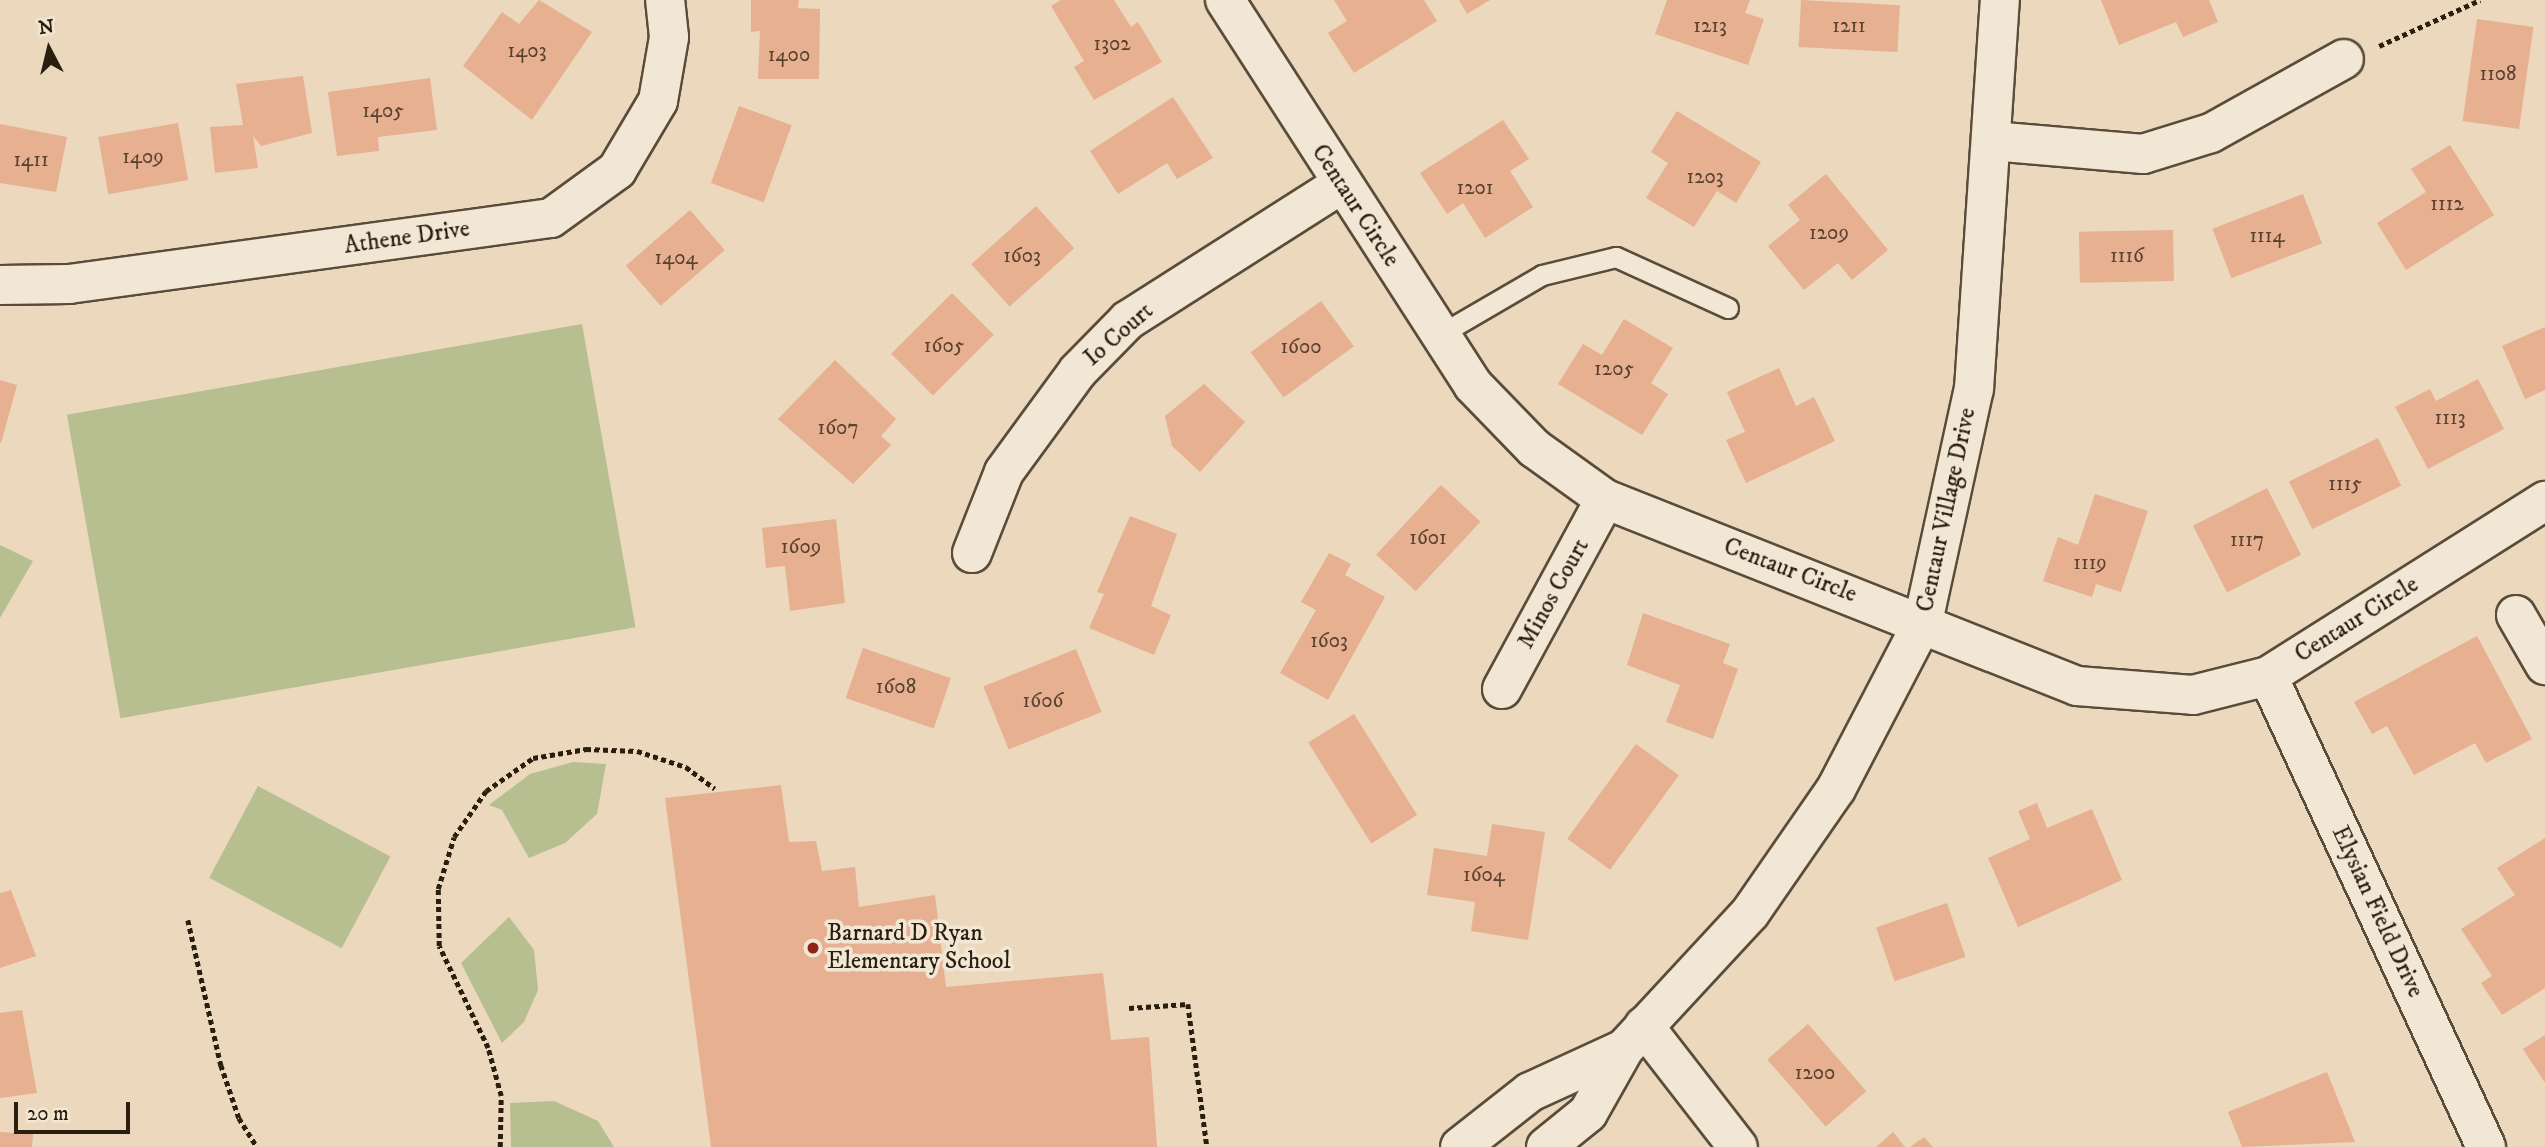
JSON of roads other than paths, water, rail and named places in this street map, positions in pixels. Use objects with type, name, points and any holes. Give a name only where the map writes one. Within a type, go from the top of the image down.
[{"type":"street","name":"Athene Drive","points":[[0,285],[69,284],[551,218],[617,170],[658,102],[669,37],[665,0]]},
{"type":"street","name":"Centaur Circle","points":[[1224,0],[1340,185],[1473,385],[1534,448],[1605,499],[1923,622],[2077,686],[2115,694],[2193,695],[2268,676],[2545,501]]},
{"type":"street","name":"Centaur Village Drive","points":[[1546,1147],[1588,1113],[1634,1037],[1750,913],[1836,789],[1923,622],[1973,389],[1993,141],[2000,0]]},
{"type":"street","points":[[1993,141],[2143,153],[2211,134],[2344,59]]},
{"type":"street","name":"Io Court","points":[[972,553],[1004,472],[1078,371],[1128,320],[1340,185]]},
{"type":"street","name":"Minos Court","points":[[1502,689],[1605,499]]},
{"type":"street","points":[[2516,615],[2545,665]]},
{"type":"street","name":"Elysian Field Drive","points":[[2268,676],[2486,1147]]},
{"type":"street","name":"Centaur Village Drive","points":[[1460,1147],[1530,1092],[1634,1037]]},
{"type":"street","points":[[1634,1037],[1738,1147]]},
{"type":"lane","points":[[1439,335],[1542,275],[1616,257],[1728,308]]},
{"type":"place","name":"Barnard D Ryan Elementary School","points":[[813,948]]}]
